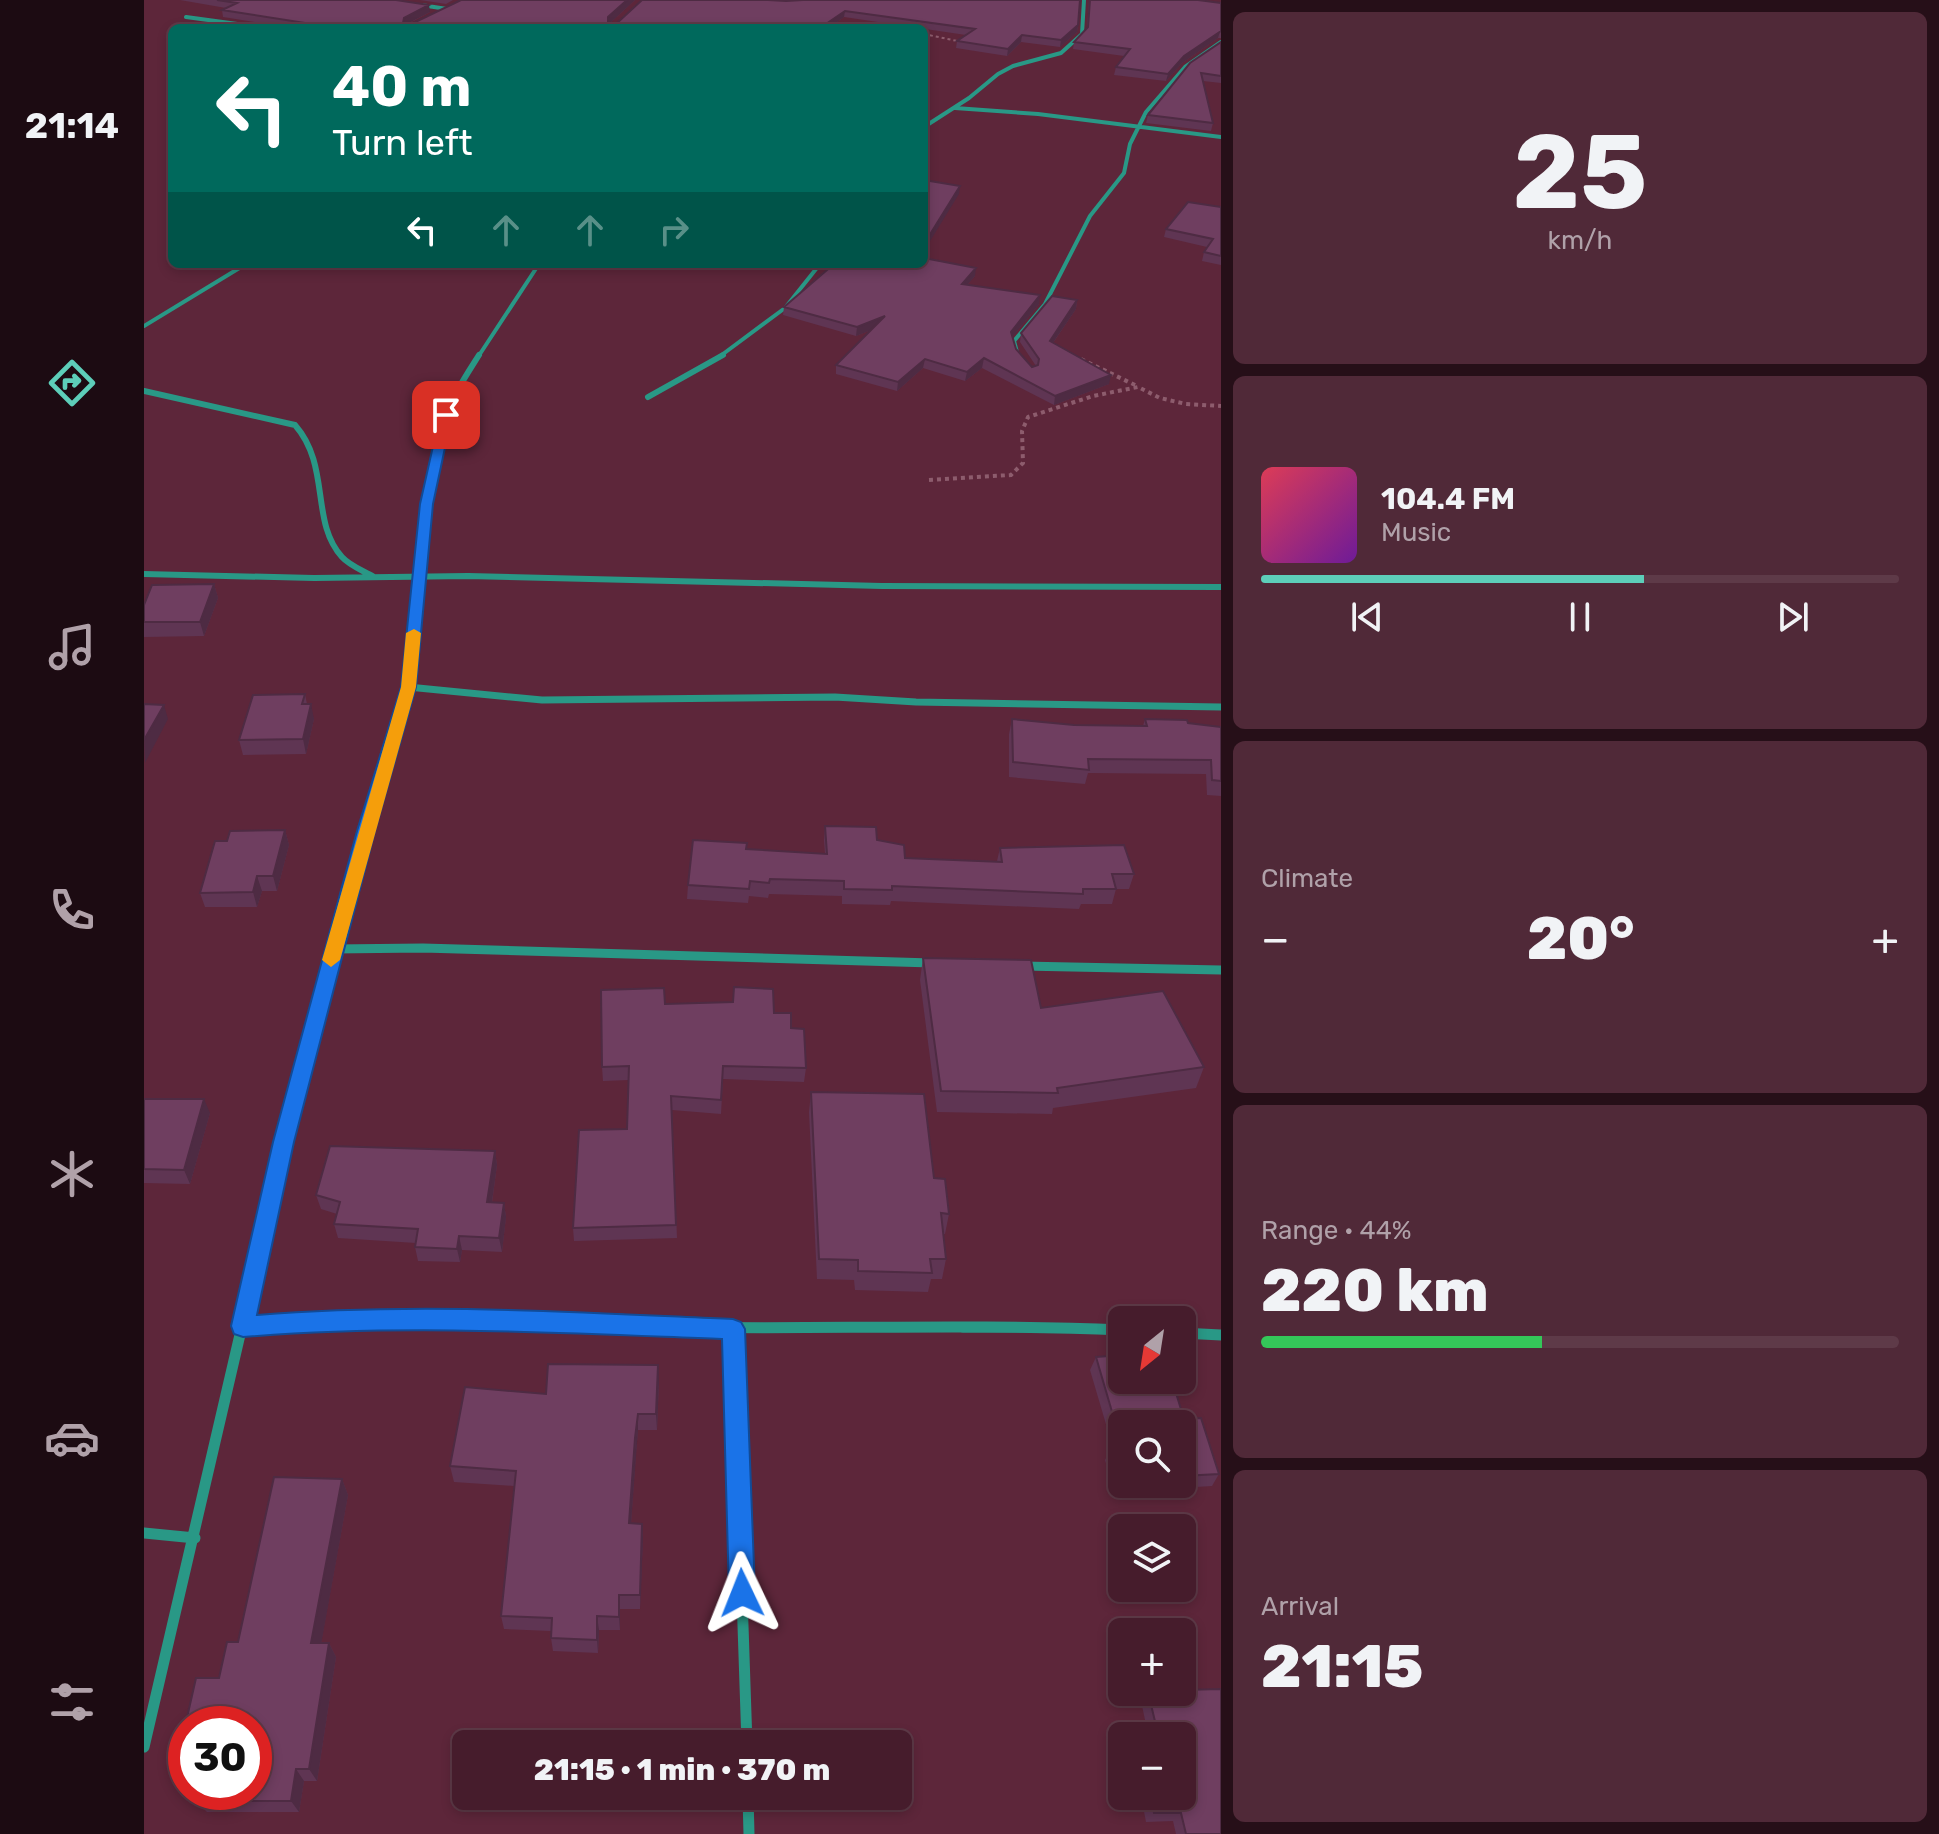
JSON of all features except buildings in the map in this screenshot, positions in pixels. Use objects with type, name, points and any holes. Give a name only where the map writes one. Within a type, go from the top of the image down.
[{"type":"street","points":[[928,125],[998,74],[1013,66],[1061,53],[1082,34],[1084,0]]},
{"type":"street","points":[[419,4],[447,9]]},
{"type":"street","points":[[441,12],[456,4]]},
{"type":"street","points":[[186,17],[238,24]]},
{"type":"street","points":[[1025,362],[1014,347],[1014,341],[1045,304],[1090,216],[1124,173],[1136,129],[1146,112],[1185,67],[1221,42]]},
{"type":"street","points":[[955,108],[1038,114],[1136,129],[1221,137]]},
{"type":"street","points":[[928,120],[937,121]]},
{"type":"street","points":[[144,326],[239,268]]},
{"type":"street","points":[[144,1747],[195,1538],[283,1142],[408,687],[427,504],[446,415],[460,385],[536,268]]},
{"type":"street","points":[[648,397],[733,350],[770,324],[798,295],[817,268]]},
{"type":"street","points":[[144,391],[295,425],[304,433],[316,462],[329,534],[343,558],[375,578]]},
{"type":"street","points":[[144,574],[898,586],[1221,587]]},
{"type":"street","points":[[408,687],[542,700],[835,697],[1221,707]]},
{"type":"street","points":[[334,949],[423,948],[947,964]]},
{"type":"street","points":[[1009,966],[1221,970]]},
{"type":"street","points":[[243,1326],[332,1319],[516,1320],[733,1329],[1108,1330]]},
{"type":"street","points":[[733,1329],[747,1730]]},
{"type":"street","points":[[1196,1334],[1221,1335]]},
{"type":"street","points":[[144,1533],[195,1538]]},
{"type":"street","points":[[748,1810],[749,1834]]},
{"type":"path","points":[[878,17],[891,24]]},
{"type":"path","points":[[928,35],[973,44]]},
{"type":"path","points":[[1076,358],[1122,376],[1160,398],[1186,404],[1221,406]]},
{"type":"path","points":[[929,480],[1011,475],[1023,463],[1022,431],[1028,417],[1093,396],[1138,387]]},
{"type":"slow traffic","points":[[331,960],[408,687],[414,633]]},
{"type":"route","points":[[446,415],[427,504],[408,687],[283,1142],[243,1326],[332,1319],[516,1320],[733,1329],[742,1593]]}]
